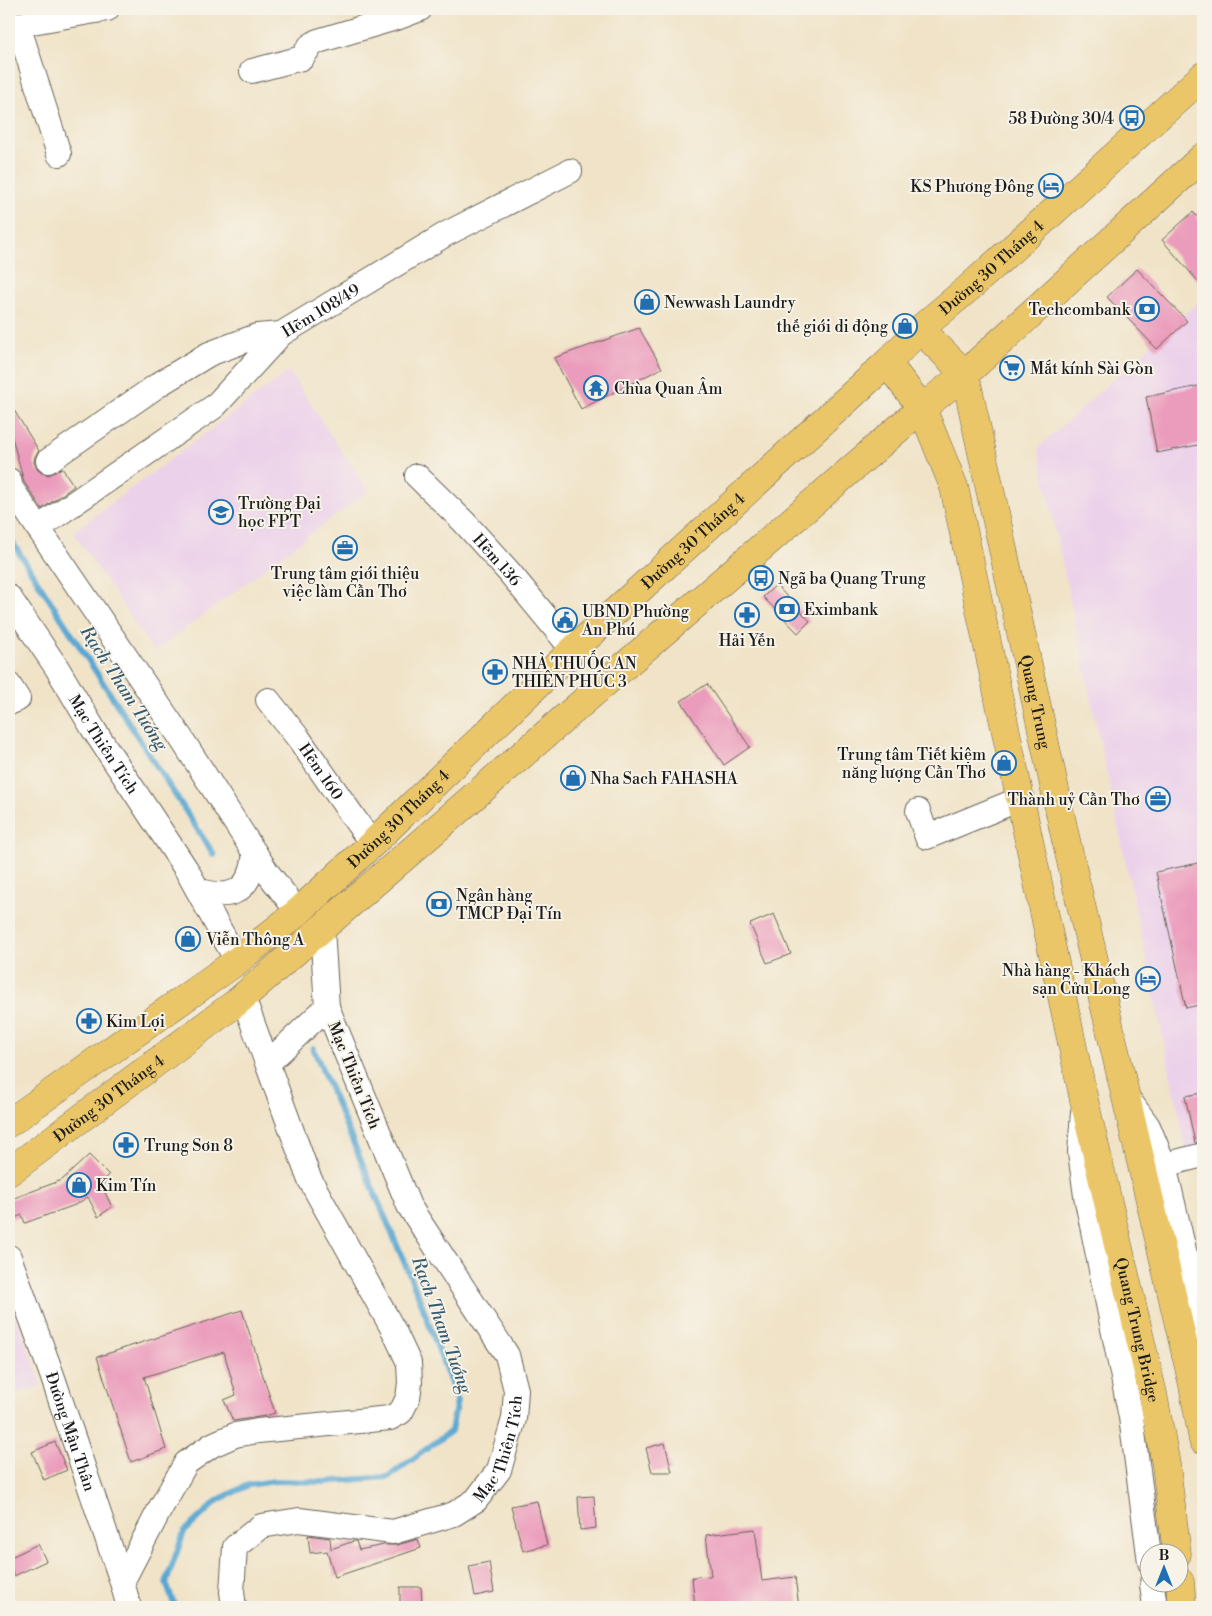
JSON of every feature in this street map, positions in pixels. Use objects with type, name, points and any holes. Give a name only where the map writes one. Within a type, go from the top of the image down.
[{"type":"main road","name":"Đường 30 Tháng 4","points":[[9,1124],[237,961],[298,912],[372,844],[573,650],[887,363],[920,329],[970,287],[1203,76]]},
{"type":"main road","name":"Đường 30 Tháng 4","points":[[9,1172],[243,997],[922,408],[965,374],[1203,158]]},
{"type":"main road","points":[[920,329],[965,374]]},
{"type":"main road","points":[[887,363],[922,408],[954,487],[1085,1104]]},
{"type":"main road","name":"Quang Trung","points":[[965,374],[1062,826],[1124,1095]]},
{"type":"main road","points":[[1124,1095],[1190,1375],[1203,1440]]},
{"type":"main road","name":"Quang Trung Bridge","points":[[1085,1104],[1153,1394],[1166,1465],[1176,1544]]},
{"type":"main road","points":[[1181,1594],[1182,1607]]},
{"type":"street","points":[[252,71],[302,58],[310,46],[318,42],[420,9]]},
{"type":"street","points":[[59,154],[14,25],[95,10]]},
{"type":"street","name":"Hẽm 108/49","points":[[48,461],[161,383],[209,354],[257,336],[281,334],[446,234],[570,171]]},
{"type":"street","points":[[38,528],[215,406],[281,334]]},
{"type":"street","name":"Hẽm 136","points":[[417,476],[464,522],[509,572],[573,650]]},
{"type":"street","points":[[9,480],[11,488],[181,738],[267,872],[298,912]]},
{"type":"street","name":"Mạc Thiên Tích","points":[[9,597],[57,668],[94,730],[186,869],[237,961]]},
{"type":"street","name":"Hẽm 160","points":[[268,700],[299,739],[372,844]]},
{"type":"street","points":[[918,811],[927,837],[1020,799]]},
{"type":"street","points":[[198,890],[212,895],[226,895],[241,888],[253,868],[255,853]]},
{"type":"street","name":"Mạc Thiên Tích","points":[[234,1607],[232,1592],[236,1547],[261,1526],[299,1520],[393,1532],[454,1514],[476,1500],[499,1470],[514,1419],[516,1390],[507,1356],[409,1206],[327,1007],[322,928]]},
{"type":"street","points":[[122,1582],[186,1463],[212,1445],[235,1435],[258,1431],[390,1418],[401,1412],[408,1398],[410,1383],[409,1363],[394,1331],[309,1178],[243,997]]},
{"type":"street","name":"Mạc Thiên Tích","points":[[268,1064],[327,1007]]},
{"type":"street","name":"Quang Trung","points":[[1124,1095],[1148,1126],[1164,1164],[1203,1331]]},
{"type":"street","points":[[1085,1104],[1080,1152],[1086,1196],[1131,1417],[1148,1544]]},
{"type":"street","points":[[1164,1164],[1203,1156]]},
{"type":"street","name":"Đường Mậu Thân","points":[[9,1257],[52,1375],[129,1607]]},
{"type":"street","points":[[1153,1594],[1155,1607]]},
{"type":"shaded area","name":"Thành uỷ Cần Thơ","points":[[1203,298],[1203,1149],[1187,1152],[1038,448]]},
{"type":"shaded area","name":"Trường Đại học FPT","points":[[289,371],[368,491],[154,652],[73,532]]},
{"type":"shaded area","points":[[9,1297],[42,1386],[19,1392],[9,1378]]},
{"type":"building","points":[[1193,212],[1203,224],[1203,287],[1162,240]]},
{"type":"building","name":"Techcombank","points":[[1137,269],[1187,321],[1157,349],[1107,297]]},
{"type":"building","name":"Chùa Quan Âm","points":[[639,328],[662,368],[581,409],[554,358]]},
{"type":"building","points":[[1203,385],[1203,444],[1157,453],[1146,397]]},
{"type":"building","points":[[9,402],[39,451],[35,456],[34,462],[37,469],[49,475],[62,468],[74,486],[42,509],[24,482],[9,426]]},
{"type":"building","name":"Eximbank","points":[[776,585],[810,621],[798,633],[763,597]]},
{"type":"building","points":[[707,684],[750,747],[724,765],[681,701]]},
{"type":"building","points":[[1203,862],[1203,1004],[1186,1008],[1156,872]]},
{"type":"building","points":[[774,914],[791,954],[767,963],[750,924]]},
{"type":"building","points":[[1203,1093],[1203,1142],[1195,1143],[1185,1096]]},
{"type":"building","points":[[89,1155],[109,1175],[101,1184],[112,1207],[98,1217],[88,1197],[75,1205],[25,1223],[22,1215],[12,1219],[9,1210],[9,1200],[62,1180]]},
{"type":"building","points":[[242,1310],[275,1413],[233,1421],[224,1400],[236,1395],[224,1352],[144,1377],[166,1449],[131,1462],[97,1357]]},
{"type":"building","points":[[55,1442],[67,1470],[44,1480],[32,1452]]},
{"type":"building","points":[[665,1443],[672,1472],[652,1472],[646,1448]]},
{"type":"building","points":[[594,1496],[596,1528],[580,1530],[578,1497]]},
{"type":"building","points":[[537,1501],[547,1545],[523,1551],[511,1506]]},
{"type":"building","points":[[755,1529],[762,1581],[795,1577],[799,1607],[695,1607],[692,1577],[711,1576],[706,1535]]},
{"type":"building","points":[[308,1535],[330,1538],[331,1549],[354,1541],[356,1541],[359,1550],[384,1545],[397,1545],[418,1539],[421,1548],[335,1577],[327,1551],[310,1553]]},
{"type":"building","points":[[38,1544],[46,1561],[14,1576],[9,1565],[9,1558]]},
{"type":"building","points":[[489,1562],[494,1592],[475,1596],[469,1566]]},
{"type":"building","points":[[400,1587],[421,1587],[422,1607],[400,1607]]},
{"type":"waterway","name":"Rạch Tham Tướng","points":[[9,537],[214,855]]},
{"type":"waterway","name":"Rạch Tham Tướng","points":[[175,1607],[166,1583],[184,1532],[218,1500],[248,1485],[275,1481],[323,1482],[388,1477],[451,1431],[457,1400],[419,1297],[313,1048]]},
{"type":"place","name":"58 Đường 30/4","points":[[1132,118]]},
{"type":"place","name":"KS Phương Đông","points":[[1051,186]]},
{"type":"place","name":"Newwash Laundry","points":[[647,302]]},
{"type":"place","name":"Techcombank","points":[[1147,309]]},
{"type":"place","name":"thế giới di động","points":[[905,326]]},
{"type":"place","name":"Mắt kính Sài Gòn","points":[[1012,368]]},
{"type":"place","name":"Chùa Quan Âm","points":[[596,388]]},
{"type":"place","name":"Trường Đại học FPT","points":[[221,512]]},
{"type":"place","name":"Trung tâm giới thiệu việc làm Cần Thơ","points":[[345,548]]},
{"type":"place","name":"Ngã ba Quang Trung","points":[[761,578]]},
{"type":"place","name":"Eximbank","points":[[787,609]]},
{"type":"place","name":"Hải Yến","points":[[747,615]]},
{"type":"place","name":"UBND Phường An Phú","points":[[565,620]]},
{"type":"place","name":"NHÀ THUỐC AN THIÊN PHÚC 3","points":[[495,672]]},
{"type":"place","name":"Trung tâm Tiết kiệm năng lượng Cần Thơ","points":[[1004,763]]},
{"type":"place","name":"Nha Sach FAHASHA","points":[[573,778]]},
{"type":"place","name":"Thành uỷ Cần Thơ","points":[[1158,799]]},
{"type":"place","name":"Ngân hàng TMCP Đại Tín","points":[[439,904]]},
{"type":"place","name":"Viễn Thông A","points":[[188,939]]},
{"type":"place","name":"Nhà hàng - Khách sạn Cửu Long","points":[[1148,979]]},
{"type":"place","name":"Kim Lợi","points":[[89,1021]]},
{"type":"place","name":"Trung Sơn 8","points":[[126,1145]]},
{"type":"place","name":"Kim Tín","points":[[79,1185]]}]
